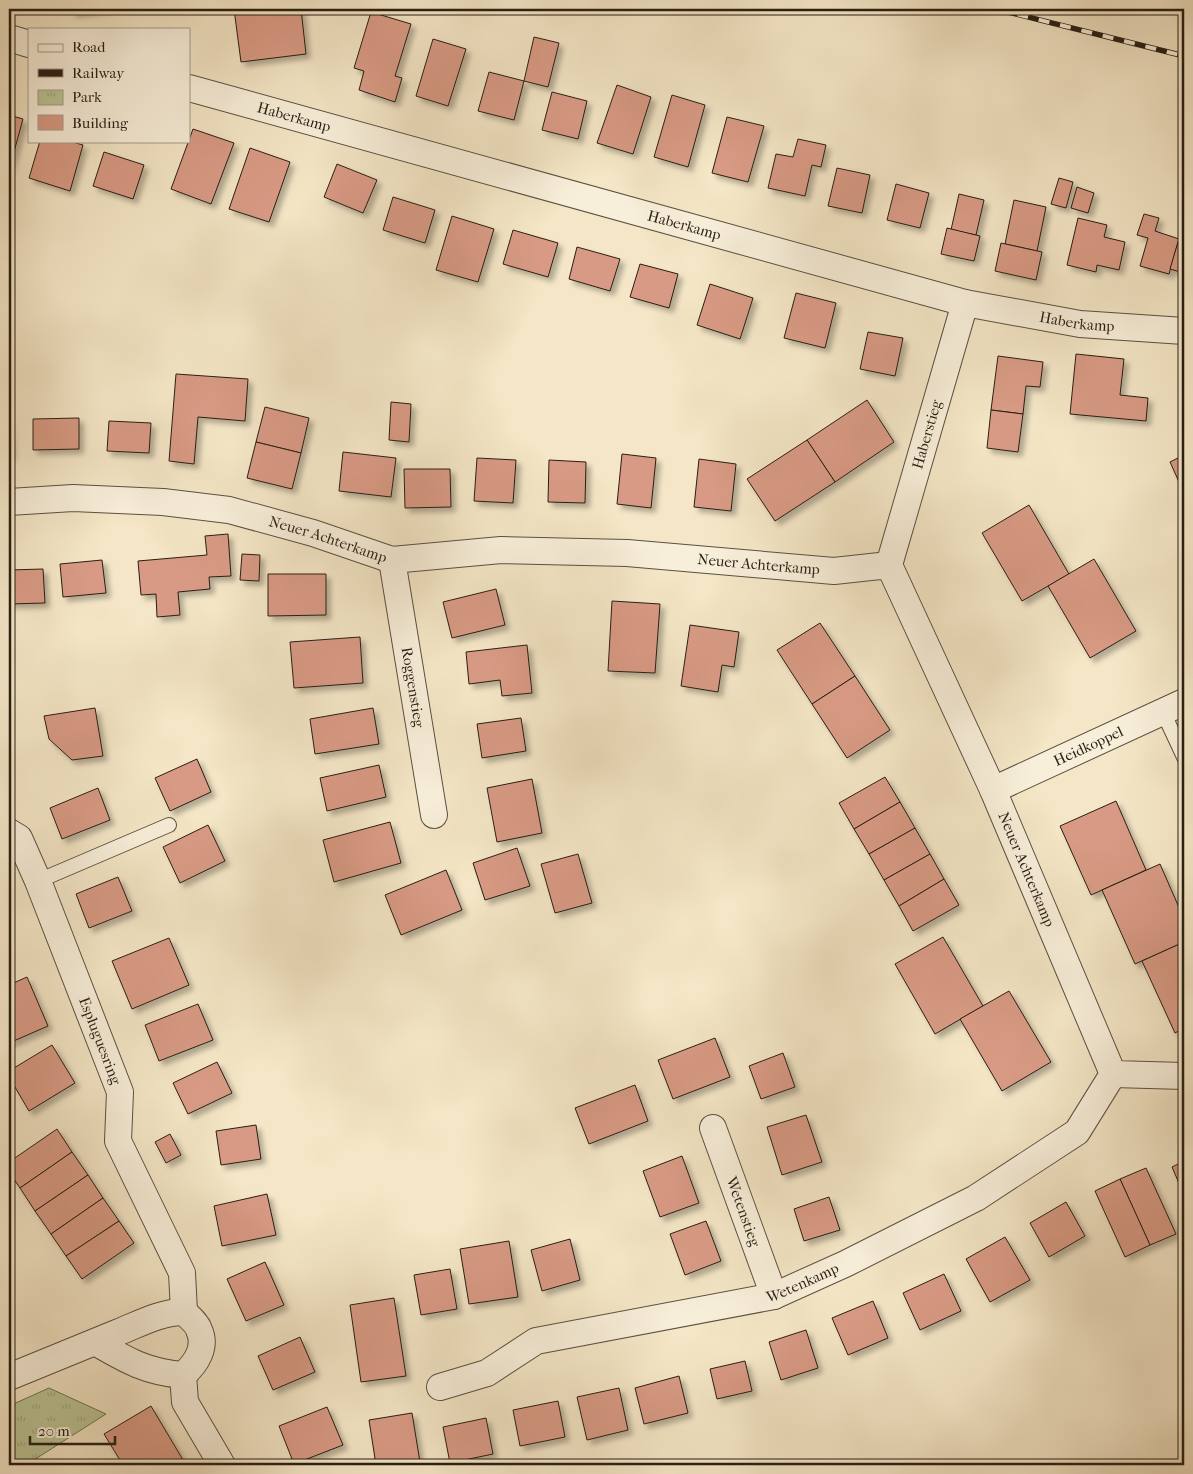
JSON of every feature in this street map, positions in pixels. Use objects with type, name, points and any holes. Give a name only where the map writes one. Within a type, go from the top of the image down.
[{"type":"street","points":[[9,38],[28,44]]},
{"type":"street","name":"Haberkamp","points":[[190,88],[965,303],[1080,324],[1184,331]]},
{"type":"street","name":"Haberstieg","points":[[889,565],[965,303]]},
{"type":"street","name":"Neuer Achterkamp","points":[[9,502],[73,498],[163,502],[229,510],[313,533],[392,560],[500,550],[627,554],[834,571],[889,565],[993,790],[1113,1074]]},
{"type":"street","name":"Roggenstieg","points":[[392,560],[434,815]]},
{"type":"street","name":"Heidkoppel","points":[[993,790],[1174,707]]},
{"type":"street","name":"Espluguesring","points":[[9,832],[19,838],[38,881],[120,1092],[118,1141],[182,1273],[184,1312]]},
{"type":"street","points":[[1113,1074],[1184,1076]]},
{"type":"street","name":"Wetenkamp","points":[[440,1387],[487,1373],[536,1341],[774,1296],[845,1264],[976,1198],[1070,1137],[1077,1132],[1113,1074]]},
{"type":"street","name":"Wetenstieg","points":[[713,1128],[774,1296]]},
{"type":"street","points":[[9,1377],[168,1312],[184,1312],[200,1330],[201,1349],[193,1366],[183,1375],[159,1373],[136,1364],[95,1342]]},
{"type":"street","points":[[183,1375],[185,1402],[222,1465]]},
{"type":"lane","points":[[1174,707],[1184,757]]},
{"type":"lane","points":[[38,881],[169,825]]},
{"type":"green space","points":[[49,1388],[106,1414],[26,1465],[9,1465],[9,1406]]},
{"type":"building","points":[[71,9],[106,9],[72,13]]},
{"type":"building","points":[[234,9],[301,9],[306,54],[241,62]]},
{"type":"building","points":[[371,12],[411,24],[395,76],[402,78],[395,102],[359,90],[364,71],[354,68]]},
{"type":"building","points":[[534,37],[559,43],[548,87],[524,81]]},
{"type":"building","points":[[433,39],[466,49],[448,106],[416,96]]},
{"type":"building","points":[[489,72],[524,81],[514,120],[478,111]]},
{"type":"building","points":[[617,85],[651,97],[633,154],[597,143]]},
{"type":"building","points":[[552,92],[587,101],[578,139],[542,130]]},
{"type":"building","points":[[672,95],[705,105],[688,167],[654,157]]},
{"type":"building","points":[[9,115],[23,119],[9,170]]},
{"type":"building","points":[[727,117],[764,126],[748,182],[712,173]]},
{"type":"building","points":[[193,129],[234,143],[211,204],[171,189],[188,142],[190,142]]},
{"type":"building","points":[[798,139],[826,145],[821,167],[812,165],[805,196],[768,188],[776,154],[793,157]]},
{"type":"building","points":[[40,142],[72,142],[83,145],[70,191],[29,178]]},
{"type":"building","points":[[250,148],[290,162],[269,222],[229,209]]},
{"type":"building","points":[[104,152],[144,165],[133,199],[93,186]]},
{"type":"building","points":[[337,164],[377,180],[363,213],[324,197]]},
{"type":"building","points":[[837,168],[870,175],[862,213],[828,206]]},
{"type":"building","points":[[1059,178],[1073,182],[1066,208],[1051,204]]},
{"type":"building","points":[[896,184],[929,193],[920,228],[887,220]]},
{"type":"building","points":[[1077,187],[1094,193],[1088,213],[1071,208]]},
{"type":"building","points":[[959,194],[984,200],[976,235],[951,230]]},
{"type":"building","points":[[393,197],[435,210],[425,243],[383,230]]},
{"type":"building","points":[[1014,200],[1046,207],[1037,251],[1005,244]]},
{"type":"building","points":[[1144,214],[1159,218],[1155,231],[1179,239],[1169,274],[1140,266],[1148,238],[1137,235]]},
{"type":"building","points":[[452,216],[494,229],[478,282],[436,270]]},
{"type":"building","points":[[1078,218],[1107,225],[1104,237],[1125,242],[1119,270],[1097,265],[1096,272],[1067,265]]},
{"type":"building","points":[[947,228],[980,236],[974,261],[941,254]]},
{"type":"building","points":[[513,230],[558,243],[548,277],[503,264]]},
{"type":"building","points":[[1178,242],[1184,244],[1184,273],[1170,269]]},
{"type":"building","points":[[1001,243],[1042,252],[1036,280],[995,271]]},
{"type":"building","points":[[577,247],[620,259],[610,291],[569,279]]},
{"type":"building","points":[[640,264],[678,274],[669,308],[630,297]]},
{"type":"building","points":[[710,284],[753,298],[740,339],[697,325]]},
{"type":"building","points":[[796,293],[836,303],[825,348],[784,338]]},
{"type":"building","points":[[868,332],[903,338],[895,376],[860,369]]},
{"type":"building","points":[[1076,354],[1124,359],[1120,395],[1148,398],[1146,421],[1070,414]]},
{"type":"building","points":[[998,356],[1043,362],[1040,387],[1026,386],[1023,414],[991,410]]},
{"type":"building","points":[[176,374],[248,379],[245,421],[198,417],[194,464],[169,461]]},
{"type":"building","points":[[867,400],[894,442],[835,482],[807,440]]},
{"type":"building","points":[[391,402],[411,404],[409,442],[389,440]]},
{"type":"building","points":[[265,407],[309,418],[301,453],[256,442]]},
{"type":"building","points":[[991,410],[1023,414],[1018,452],[987,448]]},
{"type":"building","points":[[79,418],[79,449],[33,450],[33,419]]},
{"type":"building","points":[[9,421],[11,455],[9,456]]},
{"type":"building","points":[[109,421],[151,423],[149,453],[107,451]]},
{"type":"building","points":[[807,440],[835,482],[775,521],[747,479]]},
{"type":"building","points":[[256,442],[301,453],[292,489],[247,478]]},
{"type":"building","points":[[343,452],[396,458],[391,497],[339,491]]},
{"type":"building","points":[[622,454],[656,458],[651,508],[617,504]]},
{"type":"building","points":[[1184,455],[1184,493],[1170,462]]},
{"type":"building","points":[[477,458],[516,460],[513,503],[474,501]]},
{"type":"building","points":[[699,459],[736,464],[731,511],[694,507]]},
{"type":"building","points":[[549,460],[586,462],[585,503],[548,502]]},
{"type":"building","points":[[404,469],[450,469],[451,507],[405,508]]},
{"type":"building","points":[[1029,505],[1069,574],[1022,601],[982,533]]},
{"type":"building","points":[[228,534],[231,576],[209,577],[210,589],[178,592],[180,615],[157,617],[156,594],[141,595],[138,561],[207,555],[205,536]]},
{"type":"building","points":[[242,554],[260,555],[259,581],[240,580]]},
{"type":"building","points":[[1094,559],[1136,631],[1090,658],[1048,586]]},
{"type":"building","points":[[102,560],[106,593],[63,597],[60,564]]},
{"type":"building","points":[[43,569],[45,603],[9,604],[9,570]]},
{"type":"building","points":[[268,574],[326,574],[326,615],[268,616]]},
{"type":"building","points":[[496,589],[505,625],[452,638],[443,602]]},
{"type":"building","points":[[612,601],[660,604],[655,673],[608,671]]},
{"type":"building","points":[[820,623],[855,676],[812,704],[777,650]]},
{"type":"building","points":[[690,625],[739,632],[734,667],[722,665],[718,692],[681,686]]},
{"type":"building","points":[[360,637],[363,683],[294,688],[290,642]]},
{"type":"building","points":[[527,645],[532,693],[502,696],[500,680],[469,684],[466,652]]},
{"type":"building","points":[[855,676],[890,730],[847,758],[812,704]]},
{"type":"building","points":[[95,708],[103,756],[72,760],[49,739],[44,716]]},
{"type":"building","points":[[373,708],[379,744],[315,754],[310,719]]},
{"type":"building","points":[[521,718],[526,751],[482,758],[477,724]]},
{"type":"building","points":[[197,759],[211,792],[170,811],[155,778]]},
{"type":"building","points":[[379,765],[386,797],[327,811],[320,778]]},
{"type":"building","points":[[885,777],[900,802],[854,829],[839,803]]},
{"type":"building","points":[[532,779],[542,833],[497,842],[487,788]]},
{"type":"building","points":[[98,788],[110,820],[62,839],[50,808]]},
{"type":"building","points":[[1116,801],[1146,870],[1091,895],[1060,826]]},
{"type":"building","points":[[900,802],[915,828],[869,854],[854,829]]},
{"type":"building","points":[[390,822],[401,863],[334,882],[323,840]]},
{"type":"building","points":[[208,825],[225,861],[180,883],[163,847]]},
{"type":"building","points":[[915,828],[930,854],[884,880],[869,854]]},
{"type":"building","points":[[517,848],[530,886],[485,900],[473,863]]},
{"type":"building","points":[[578,854],[592,903],[555,913],[541,864]]},
{"type":"building","points":[[930,854],[944,879],[899,906],[884,880]]},
{"type":"building","points":[[1160,864],[1184,919],[1184,942],[1135,964],[1102,890]]},
{"type":"building","points":[[446,870],[462,910],[401,935],[385,895]]},
{"type":"building","points":[[118,877],[132,911],[89,928],[76,894]]},
{"type":"building","points":[[944,879],[959,905],[913,931],[899,906]]},
{"type":"building","points":[[943,937],[983,1006],[935,1034],[895,964]]},
{"type":"building","points":[[169,938],[189,985],[132,1009],[112,961]]},
{"type":"building","points":[[1184,942],[1184,1028],[1175,1033],[1142,961]]},
{"type":"building","points":[[27,977],[48,1026],[9,1043],[9,985]]},
{"type":"building","points":[[1009,991],[1051,1062],[1002,1091],[960,1019]]},
{"type":"building","points":[[198,1004],[213,1040],[159,1061],[145,1025]]},
{"type":"building","points":[[715,1038],[730,1077],[673,1099],[658,1060]]},
{"type":"building","points":[[52,1045],[75,1083],[29,1111],[9,1077],[9,1071]]},
{"type":"building","points":[[783,1053],[795,1087],[761,1099],[749,1066]]},
{"type":"building","points":[[217,1062],[232,1093],[188,1114],[173,1083]]},
{"type":"building","points":[[635,1085],[648,1121],[589,1144],[575,1108]]},
{"type":"building","points":[[806,1115],[822,1162],[782,1175],[767,1127]]},
{"type":"building","points":[[256,1125],[261,1159],[221,1165],[216,1131]]},
{"type":"building","points":[[57,1129],[72,1152],[20,1188],[9,1172],[9,1162]]},
{"type":"building","points":[[170,1134],[181,1155],[166,1163],[155,1142]]},
{"type":"building","points":[[72,1152],[88,1175],[35,1211],[20,1188]]},
{"type":"building","points":[[682,1156],[699,1203],[660,1217],[643,1171]]},
{"type":"building","points":[[1184,1161],[1184,1195],[1172,1167]]},
{"type":"building","points":[[1146,1168],[1176,1234],[1150,1245],[1120,1179]]},
{"type":"building","points":[[88,1175],[103,1198],[51,1234],[35,1211]]},
{"type":"building","points":[[1120,1179],[1150,1245],[1125,1257],[1095,1191]]},
{"type":"building","points":[[267,1194],[276,1235],[222,1246],[214,1206]]},
{"type":"building","points":[[829,1197],[840,1230],[804,1241],[794,1209]]},
{"type":"building","points":[[103,1198],[119,1221],[66,1256],[51,1234]]},
{"type":"building","points":[[1066,1202],[1085,1236],[1049,1257],[1030,1223]]},
{"type":"building","points":[[119,1221],[134,1243],[82,1279],[66,1256]]},
{"type":"building","points":[[706,1221],[721,1261],[685,1275],[670,1234]]},
{"type":"building","points":[[1005,1237],[1030,1280],[990,1302],[966,1259]]},
{"type":"building","points":[[570,1239],[580,1280],[542,1291],[531,1250]]},
{"type":"building","points":[[509,1241],[518,1297],[469,1304],[460,1249]]},
{"type":"building","points":[[265,1262],[284,1305],[246,1321],[227,1279]]},
{"type":"building","points":[[450,1269],[457,1309],[421,1315],[414,1275]]},
{"type":"building","points":[[944,1274],[961,1311],[920,1330],[903,1293]]},
{"type":"building","points":[[394,1298],[406,1376],[361,1382],[350,1305]]},
{"type":"building","points":[[873,1301],[888,1338],[848,1355],[832,1318]]},
{"type":"building","points":[[806,1330],[818,1368],[781,1380],[769,1342]]},
{"type":"building","points":[[300,1337],[315,1372],[273,1390],[258,1356]]},
{"type":"building","points":[[745,1361],[752,1391],[717,1399],[710,1369]]},
{"type":"building","points":[[679,1376],[688,1413],[644,1424],[635,1388]]},
{"type":"building","points":[[619,1388],[628,1430],[587,1440],[577,1397]]},
{"type":"building","points":[[558,1401],[565,1437],[520,1446],[513,1410]]},
{"type":"building","points":[[151,1406],[186,1465],[123,1465],[104,1434]]},
{"type":"building","points":[[327,1407],[343,1445],[294,1464],[279,1426]]},
{"type":"building","points":[[412,1413],[420,1462],[401,1465],[376,1465],[369,1420]]},
{"type":"building","points":[[486,1418],[493,1454],[450,1463],[443,1427]]},
{"type":"railway","points":[[996,9],[1184,56]]}]
